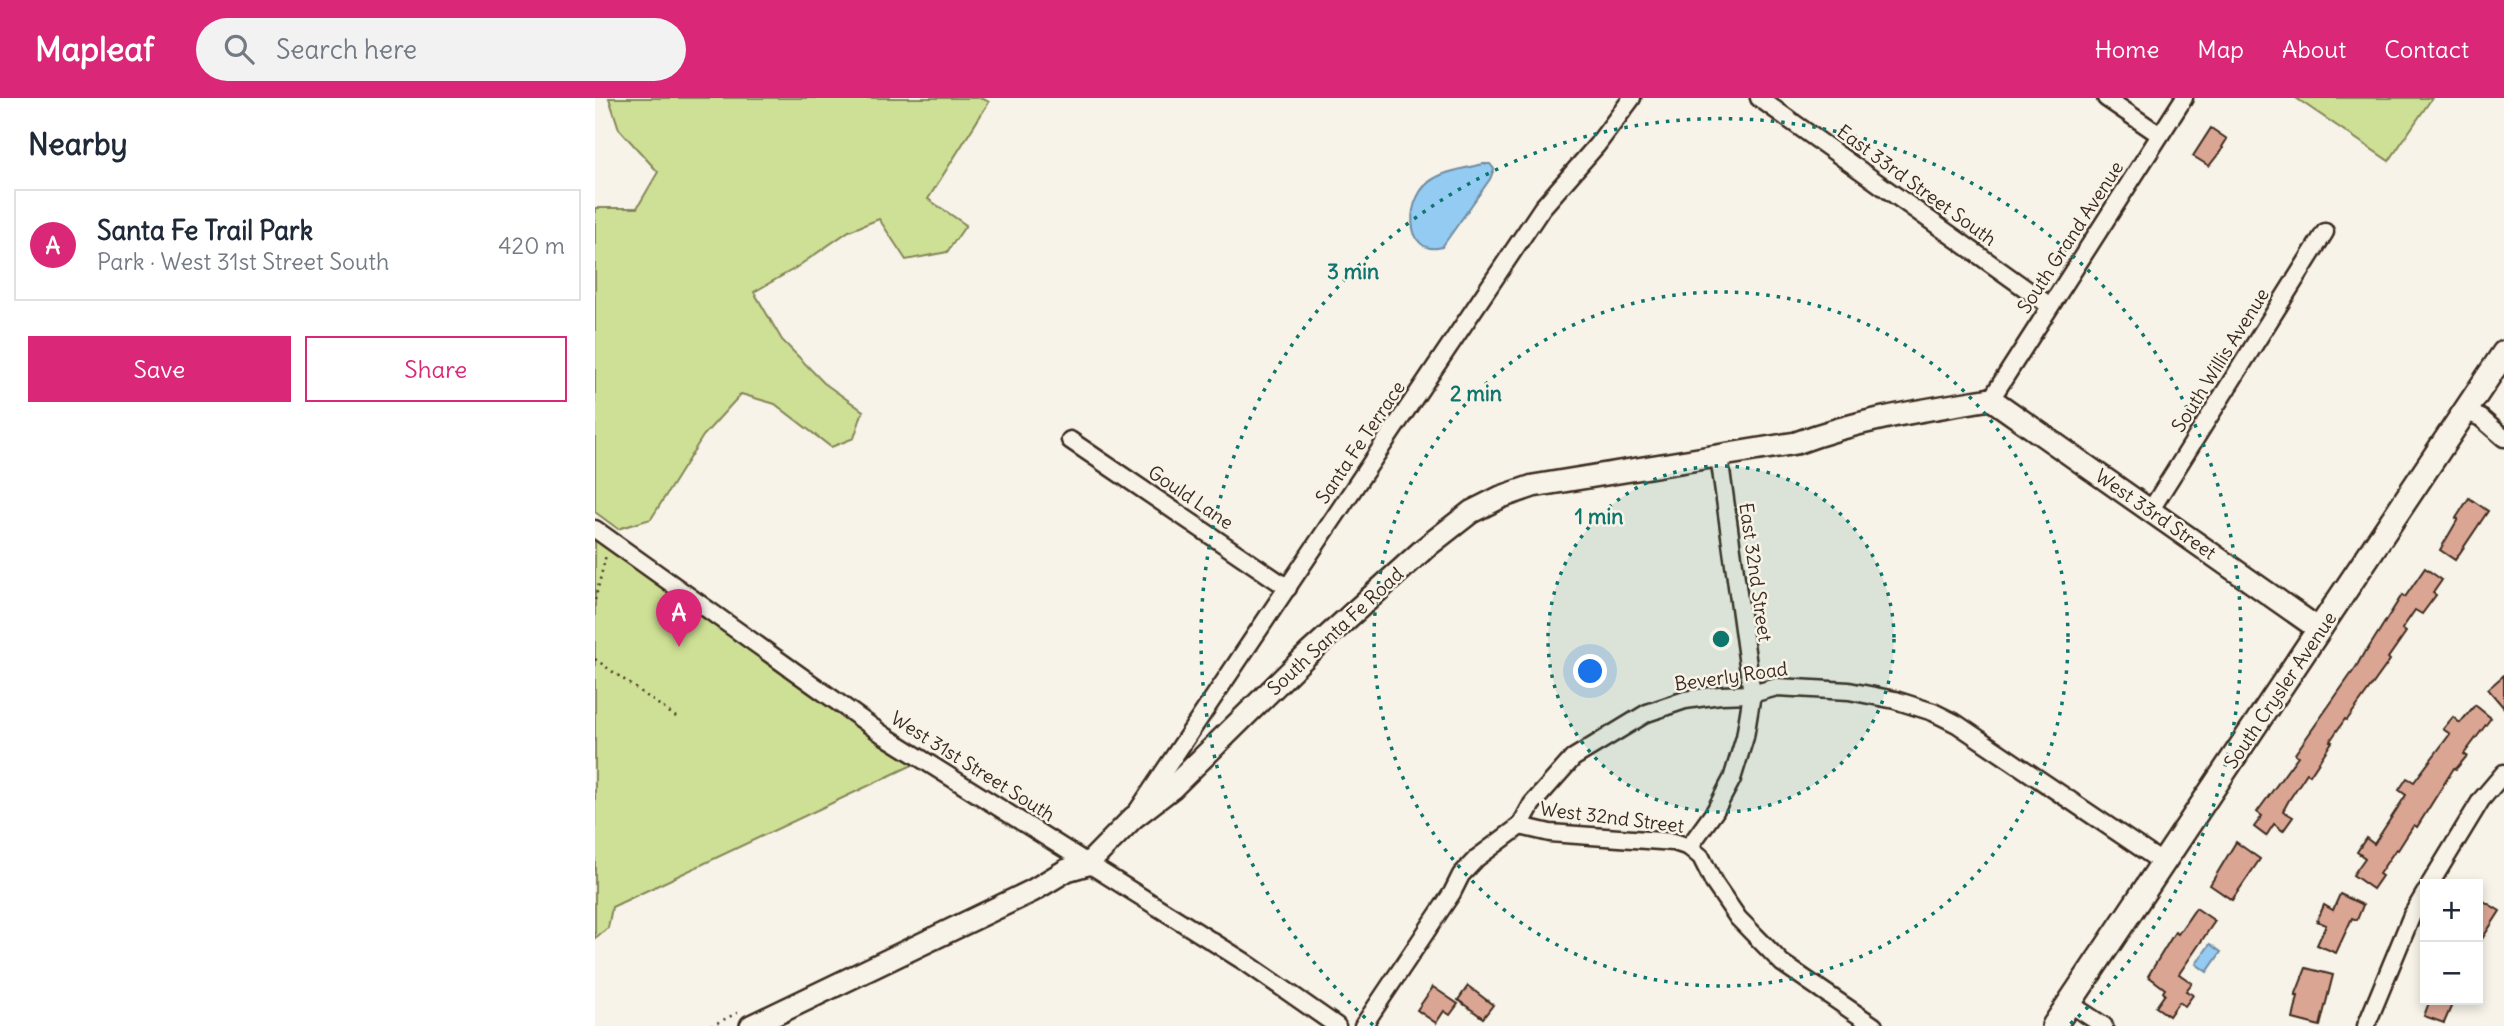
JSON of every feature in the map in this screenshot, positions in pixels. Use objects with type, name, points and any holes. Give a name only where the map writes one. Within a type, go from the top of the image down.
[{"type":"main road","name":"South Crysler Avenue","points":[[2054,1026],[2504,352]]},
{"type":"street","name":"Santa Fe Terrace","points":[[1133,818],[1542,208],[1597,145],[1632,98]]},
{"type":"street","name":"East 33rd Street South","points":[[1759,98],[2050,306]]},
{"type":"street","points":[[2106,98],[2160,135]]},
{"type":"street","name":"South Grand Avenue","points":[[1991,399],[2184,98]]},
{"type":"street","name":"South Willis Avenue","points":[[2150,511],[2325,232]]},
{"type":"street","name":"West 33rd Street","points":[[1991,399],[2320,630]]},
{"type":"street","name":"South Santa Fe Road","points":[[751,1026],[1032,891],[1067,870],[1088,864],[1133,818],[1172,788],[1308,654],[1425,548],[1471,512],[1501,497],[1533,486],[1796,443],[1835,428],[1874,418],[1991,399]]},
{"type":"street","points":[[2465,411],[2481,418],[2504,438]]},
{"type":"street","name":"Gould Lane","points":[[1070,440],[1288,588]]},
{"type":"street","name":"East 32nd Street","points":[[1689,847],[1715,811],[1732,779],[1745,737],[1752,694],[1719,456]]},
{"type":"street","name":"West 31st Street South","points":[[595,529],[885,736],[1245,962],[1337,1026]]},
{"type":"street","name":"Beverly Road","points":[[1363,1026],[1452,893],[1461,875],[1476,858],[1520,826],[1548,783],[1573,758],[1647,713],[1685,700],[1752,694],[1777,687],[1849,691],[1895,700],[1933,712],[1957,724],[2163,863]]},
{"type":"street","points":[[2433,879],[2481,800],[2504,773]]},
{"type":"street","name":"West 32nd Street","points":[[1520,826],[1550,833],[1674,842],[1689,847],[1701,857],[1714,883],[1738,918],[1782,963],[1874,1026]]},
{"type":"street","points":[[2366,1026],[2420,901]]},
{"type":"street","points":[[2069,1003],[2104,1026]]},
{"type":"path","points":[[595,600],[607,552],[601,548]]},
{"type":"path","points":[[595,659],[676,717]]},
{"type":"green space","points":[[609,98],[982,98],[989,102],[928,199],[966,225],[947,252],[906,260],[879,219],[849,231],[794,269],[754,292],[782,340],[824,383],[863,411],[854,438],[831,447],[775,404],[741,394],[703,436],[651,519],[618,529],[595,512],[595,208],[637,208],[658,172],[619,129]]},
{"type":"green space","points":[[2296,98],[2432,98],[2389,161]]},
{"type":"green space","points":[[595,529],[923,760],[612,907],[608,928],[595,938]]},
{"type":"water","points":[[1490,164],[1494,169],[1490,179],[1442,247],[1429,248],[1420,243],[1412,223],[1413,210],[1417,197],[1425,186],[1446,173]]},
{"type":"water","points":[[2210,944],[2221,952],[2207,972],[2196,964]]},
{"type":"building","points":[[2211,128],[2227,139],[2209,166],[2193,156]]},
{"type":"building","points":[[2469,498],[2488,511],[2455,560],[2440,550]]},
{"type":"building","points":[[2425,568],[2442,580],[2433,593],[2436,595],[2422,614],[2415,610],[2402,629],[2406,632],[2388,658],[2390,660],[2347,720],[2345,719],[2310,775],[2307,773],[2289,800],[2283,811],[2293,817],[2283,831],[2274,824],[2266,836],[2254,827],[2262,816],[2257,812],[2298,756],[2295,754],[2402,595],[2405,597]]},
{"type":"building","points":[[2504,675],[2504,708],[2488,689]]},
{"type":"building","points":[[2475,705],[2491,718],[2464,754],[2467,756],[2454,768],[2417,827],[2414,825],[2398,850],[2396,849],[2379,874],[2382,876],[2373,889],[2353,875],[2365,858],[2357,852],[2366,838],[2374,844],[2406,795],[2399,790],[2407,778],[2414,782],[2450,734],[2443,729],[2453,717],[2460,723]]},
{"type":"building","points":[[2236,842],[2260,859],[2232,900],[2210,885]]},
{"type":"building","points":[[2340,894],[2363,905],[2357,920],[2352,918],[2336,953],[2317,945],[2326,925],[2317,921],[2324,905],[2333,910]]},
{"type":"building","points":[[2483,901],[2500,911],[2483,937]]},
{"type":"building","points":[[2196,908],[2215,921],[2179,974],[2192,983],[2186,991],[2193,995],[2185,1006],[2179,1002],[2169,1016],[2156,1007],[2165,994],[2165,989],[2148,976],[2175,932],[2178,934]]},
{"type":"building","points":[[2306,968],[2333,975],[2320,1026],[2293,1019],[2298,996],[2295,996]]},
{"type":"building","points":[[1468,986],[1493,1005],[1483,1018],[1458,1000]]},
{"type":"building","points":[[1433,987],[1458,1004],[1450,1015],[1444,1011],[1436,1023],[1417,1010]]},
{"type":"building","points":[[2428,1005],[2452,1005],[2444,1023],[2424,1016]]},
{"type":"place","name":"Santa Fe Trail Park","points":[[679,647]]}]
